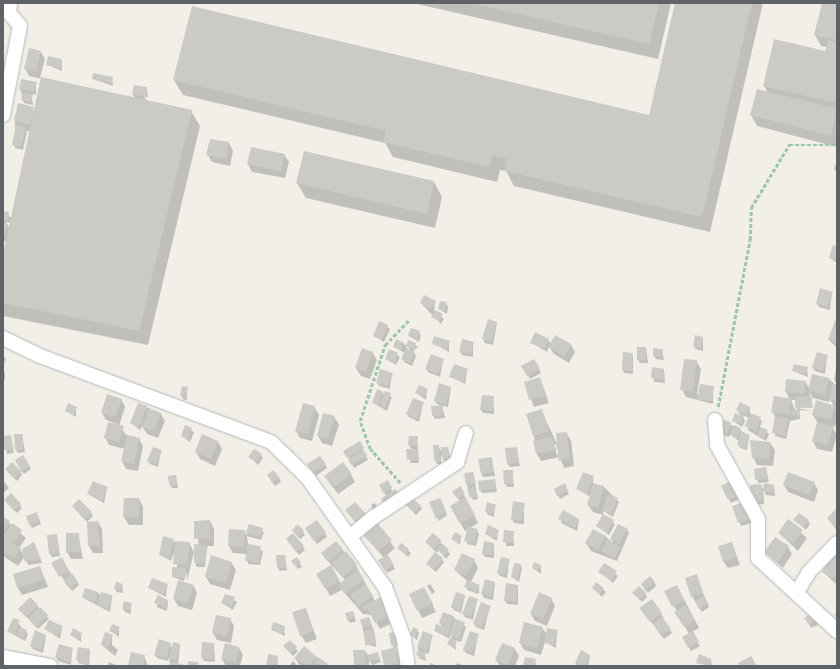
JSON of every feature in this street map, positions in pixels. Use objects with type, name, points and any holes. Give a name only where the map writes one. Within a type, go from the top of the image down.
[{"type":"street","points":[[3,115],[20,26],[8,10]]},
{"type":"street","points":[[3,338],[40,356],[271,442],[307,477],[351,536],[385,586],[404,639],[408,666]]},
{"type":"street","points":[[715,420],[717,445],[758,519],[758,558],[797,592],[837,632]]},
{"type":"street","points":[[351,536],[409,494],[457,462],[466,434]]},
{"type":"street","points":[[797,592],[809,572],[837,543]]},
{"type":"street","points":[[3,657],[50,666]]},
{"type":"path","points":[[715,420],[728,368],[750,240],[751,208],[789,145],[837,145]]},
{"type":"path","points":[[409,494],[370,448],[360,421],[385,346],[410,319]]},
{"type":"building","points":[[471,3],[659,3],[649,44]]},
{"type":"building","points":[[675,3],[752,3],[702,217],[505,171],[507,159],[492,155],[489,167],[383,142],[386,131],[173,80],[192,6],[649,115]]},
{"type":"building","points":[[822,3],[837,3],[837,40],[814,35]]},
{"type":"building","points":[[774,39],[825,51],[828,40],[837,42],[837,103],[763,86]]},
{"type":"building","points":[[29,48],[41,51],[36,71],[24,69]]},
{"type":"building","points":[[48,56],[62,59],[61,68],[46,65]]},
{"type":"building","points":[[93,73],[113,77],[112,83],[92,79]]},
{"type":"building","points":[[41,77],[192,110],[139,331],[3,303],[3,254]]},
{"type":"building","points":[[21,79],[37,82],[34,92],[19,89]]},
{"type":"building","points":[[134,85],[147,87],[146,97],[132,94]]},
{"type":"building","points":[[757,89],[837,109],[831,136],[750,115]]},
{"type":"building","points":[[23,92],[33,95],[31,102],[21,100]]},
{"type":"building","points":[[18,103],[34,107],[30,125],[14,121]]},
{"type":"building","points":[[16,125],[26,127],[21,147],[12,145]]},
{"type":"building","points":[[210,139],[229,142],[226,159],[206,155]]},
{"type":"building","points":[[251,147],[285,154],[281,171],[247,164]]},
{"type":"building","points":[[304,151],[434,181],[427,214],[296,183]]},
{"type":"building","points":[[3,211],[9,212],[8,220],[3,219]]},
{"type":"building","points":[[3,222],[8,224],[3,240]]},
{"type":"building","points":[[833,245],[837,247],[837,260],[829,258]]},
{"type":"building","points":[[820,288],[833,292],[828,307],[816,304]]},
{"type":"building","points":[[424,295],[436,301],[431,309],[420,303]]},
{"type":"building","points":[[440,301],[447,302],[445,311],[438,309]]},
{"type":"building","points":[[435,310],[443,314],[439,321],[431,317]]},
{"type":"building","points":[[488,319],[497,322],[491,342],[482,339]]},
{"type":"building","points":[[835,320],[837,321],[837,343],[828,340]]},
{"type":"building","points":[[379,321],[388,325],[382,340],[373,336]]},
{"type":"building","points":[[411,328],[420,331],[417,340],[408,336]]},
{"type":"building","points":[[535,332],[549,339],[545,349],[530,343]]},
{"type":"building","points":[[555,335],[571,344],[564,356],[548,347]]},
{"type":"building","points":[[695,335],[703,337],[701,348],[693,346]]},
{"type":"building","points":[[434,336],[450,341],[447,349],[432,344]]},
{"type":"building","points":[[396,339],[404,343],[401,350],[393,347]]},
{"type":"building","points":[[462,339],[474,342],[471,354],[459,352]]},
{"type":"building","points":[[408,340],[416,343],[414,350],[406,346]]},
{"type":"building","points":[[637,347],[646,347],[646,360],[637,360]]},
{"type":"building","points":[[362,348],[373,352],[366,372],[355,368]]},
{"type":"building","points":[[406,348],[415,352],[410,363],[401,359]]},
{"type":"building","points":[[653,348],[663,349],[662,357],[653,356]]},
{"type":"building","points":[[389,349],[398,353],[394,363],[385,359]]},
{"type":"building","points":[[623,352],[633,353],[632,371],[622,370]]},
{"type":"building","points":[[817,352],[828,355],[823,371],[812,368]]},
{"type":"building","points":[[431,354],[444,359],[438,374],[425,369]]},
{"type":"building","points":[[534,359],[540,369],[527,376],[521,366]]},
{"type":"building","points":[[684,359],[697,360],[693,391],[680,390]]},
{"type":"building","points":[[454,364],[468,369],[463,382],[449,377]]},
{"type":"building","points":[[794,364],[808,367],[806,374],[792,371]]},
{"type":"building","points":[[652,367],[664,369],[663,380],[651,378]]},
{"type":"building","points":[[380,369],[393,373],[388,386],[376,383]]},
{"type":"building","points":[[812,374],[829,378],[825,395],[808,391]]},
{"type":"building","points":[[540,377],[545,396],[529,400],[524,382]]},
{"type":"building","points":[[786,379],[806,381],[804,394],[785,392]]},
{"type":"building","points":[[439,383],[451,387],[446,404],[434,401]]},
{"type":"building","points":[[700,384],[714,386],[712,401],[697,400]]},
{"type":"building","points":[[419,385],[428,389],[424,397],[415,393]]},
{"type":"building","points":[[832,385],[837,385],[837,401],[829,400]]},
{"type":"building","points":[[182,386],[188,387],[186,397],[180,396]]},
{"type":"building","points":[[377,389],[383,392],[378,405],[372,403]]},
{"type":"building","points":[[385,391],[391,393],[385,408],[380,406]]},
{"type":"building","points":[[107,394],[122,399],[115,417],[101,413]]},
{"type":"building","points":[[482,395],[494,396],[492,411],[480,410]]},
{"type":"building","points":[[774,396],[792,399],[789,415],[771,412]]},
{"type":"building","points":[[795,396],[812,397],[812,408],[795,407]]},
{"type":"building","points":[[413,398],[424,402],[417,419],[406,414]]},
{"type":"building","points":[[816,400],[835,406],[831,420],[812,415]]},
{"type":"building","points":[[740,402],[750,407],[747,415],[736,410]]},
{"type":"building","points":[[68,403],[77,407],[74,415],[65,411]]},
{"type":"building","points":[[138,403],[147,406],[139,427],[130,423]]},
{"type":"building","points":[[303,403],[315,406],[308,434],[295,431]]},
{"type":"building","points":[[443,405],[443,415],[432,416],[431,406]]},
{"type":"building","points":[[149,408],[161,413],[154,431],[142,427]]},
{"type":"building","points":[[542,409],[549,431],[533,436],[526,414]]},
{"type":"building","points":[[792,409],[800,410],[799,416],[791,415]]},
{"type":"building","points":[[323,413],[335,416],[328,439],[317,436]]},
{"type":"building","points":[[735,413],[744,417],[741,424],[732,421]]},
{"type":"building","points":[[750,413],[761,417],[756,431],[745,426]]},
{"type":"building","points":[[775,416],[788,418],[785,436],[772,433]]},
{"type":"building","points":[[724,420],[731,422],[727,434],[720,431]]},
{"type":"building","points":[[108,422],[124,426],[119,442],[104,438]]},
{"type":"building","points":[[817,422],[833,426],[828,445],[812,441]]},
{"type":"building","points":[[185,425],[192,428],[188,439],[181,436]]},
{"type":"building","points":[[734,425],[741,428],[737,438],[730,435]]},
{"type":"building","points":[[761,427],[768,430],[764,438],[757,435]]},
{"type":"building","points":[[567,432],[570,459],[559,461],[556,433]]},
{"type":"building","points":[[741,432],[750,435],[746,448],[737,445]]},
{"type":"building","points":[[14,434],[23,434],[23,449],[15,450]]},
{"type":"building","points":[[202,434],[218,441],[211,459],[195,452]]},
{"type":"building","points":[[11,435],[13,450],[4,450],[3,436]]},
{"type":"building","points":[[127,435],[140,438],[134,464],[121,461]]},
{"type":"building","points":[[409,436],[418,436],[417,446],[408,445]]},
{"type":"building","points":[[553,437],[556,450],[536,454],[533,441]]},
{"type":"building","points":[[750,440],[771,442],[769,459],[752,458]]},
{"type":"building","points":[[360,441],[364,448],[347,458],[343,451]]},
{"type":"building","points":[[433,445],[439,445],[440,461],[434,461]]},
{"type":"building","points":[[153,447],[162,450],[156,464],[147,461]]},
{"type":"building","points":[[441,447],[448,447],[449,458],[442,459]]},
{"type":"building","points":[[517,447],[519,463],[507,464],[505,448]]},
{"type":"building","points":[[254,449],[262,454],[256,462],[248,457]]},
{"type":"building","points":[[406,449],[418,449],[418,460],[407,460]]},
{"type":"building","points":[[364,450],[367,456],[351,465],[348,459]]},
{"type":"building","points":[[23,455],[30,466],[14,478],[5,469],[12,462],[21,471],[15,460]]},
{"type":"building","points":[[320,456],[326,464],[313,473],[307,464]]},
{"type":"building","points":[[492,457],[494,472],[481,474],[478,459]]},
{"type":"building","points":[[343,462],[352,474],[333,488],[324,476]]},
{"type":"building","points":[[766,467],[768,479],[755,480],[754,469]]},
{"type":"building","points":[[273,470],[280,478],[273,483],[267,475]]},
{"type":"building","points":[[503,470],[513,470],[513,484],[504,484]]},
{"type":"building","points":[[473,472],[476,484],[466,485],[464,473]]},
{"type":"building","points":[[583,472],[594,476],[587,494],[576,489]]},
{"type":"building","points":[[788,472],[815,482],[809,495],[783,485]]},
{"type":"building","points":[[176,475],[177,485],[169,485],[168,476]]},
{"type":"building","points":[[495,479],[496,489],[479,490],[478,481]]},
{"type":"building","points":[[388,480],[392,488],[383,493],[379,485]]},
{"type":"building","points":[[732,480],[740,495],[728,500],[721,486]]},
{"type":"building","points":[[93,481],[108,487],[102,500],[87,494]]},
{"type":"building","points":[[565,483],[568,491],[557,496],[554,489]]},
{"type":"building","points":[[593,483],[604,486],[598,508],[587,505]]},
{"type":"building","points":[[764,483],[774,485],[773,493],[763,491]]},
{"type":"building","points":[[761,484],[763,501],[752,502],[750,485]]},
{"type":"building","points":[[460,486],[465,493],[458,499],[452,492]]},
{"type":"building","points":[[474,486],[477,495],[470,498],[467,489]]},
{"type":"building","points":[[395,489],[400,495],[385,505],[381,499]]},
{"type":"building","points":[[11,493],[21,504],[14,511],[4,500]]},
{"type":"building","points":[[608,494],[618,498],[611,514],[602,510]]},
{"type":"building","points":[[410,495],[421,506],[414,513],[403,502]]},
{"type":"building","points":[[465,497],[475,515],[460,524],[450,506]]},
{"type":"building","points":[[124,498],[139,498],[139,518],[123,517]]},
{"type":"building","points":[[440,498],[446,511],[436,519],[429,502]]},
{"type":"building","points":[[79,499],[92,512],[84,519],[72,506]]},
{"type":"building","points":[[513,501],[525,503],[522,521],[511,520]]},
{"type":"building","points":[[355,502],[366,514],[356,523],[345,510]]},
{"type":"building","points":[[487,502],[496,505],[493,514],[485,512]]},
{"type":"building","points":[[744,502],[750,519],[738,523],[732,506]]},
{"type":"building","points":[[837,508],[837,529],[827,518]]},
{"type":"building","points":[[563,510],[579,519],[575,528],[558,519]]},
{"type":"building","points":[[37,512],[40,521],[29,525],[26,516]]},
{"type":"building","points":[[799,513],[809,520],[804,527],[793,520]]},
{"type":"building","points":[[603,514],[614,520],[607,533],[596,526]]},
{"type":"building","points":[[3,517],[10,521],[3,532]]},
{"type":"building","points":[[374,519],[392,540],[379,551],[359,531]]},
{"type":"building","points":[[788,519],[803,530],[793,544],[778,533]]},
{"type":"building","points":[[210,520],[210,539],[194,539],[194,521]]},
{"type":"building","points":[[317,520],[326,533],[314,541],[305,528]]},
{"type":"building","points":[[98,521],[100,546],[88,546],[87,522]]},
{"type":"building","points":[[12,523],[22,530],[14,543],[21,548],[14,559],[3,552],[3,538]]},
{"type":"building","points":[[249,524],[263,528],[260,537],[246,533]]},
{"type":"building","points":[[298,524],[304,531],[298,537],[292,530]]},
{"type":"building","points":[[618,524],[628,529],[619,544],[610,539]]},
{"type":"building","points":[[488,525],[499,530],[496,538],[485,534]]},
{"type":"building","points":[[468,527],[478,529],[474,544],[464,541]]},
{"type":"building","points":[[229,529],[245,530],[244,547],[228,546]]},
{"type":"building","points":[[593,529],[606,536],[598,550],[585,543]]},
{"type":"building","points":[[504,530],[514,531],[513,543],[503,542]]},
{"type":"building","points":[[455,532],[462,536],[458,543],[451,539]]},
{"type":"building","points":[[66,533],[79,533],[80,552],[66,552]]},
{"type":"building","points":[[293,533],[304,546],[296,552],[286,539]]},
{"type":"building","points":[[433,533],[442,541],[434,550],[425,542]]},
{"type":"building","points":[[57,534],[59,553],[49,554],[47,535]]},
{"type":"building","points":[[163,536],[174,539],[169,558],[159,555]]},
{"type":"building","points":[[775,537],[789,546],[778,562],[764,552]]},
{"type":"building","points":[[607,539],[621,547],[615,558],[601,551]]},
{"type":"building","points":[[175,541],[190,542],[187,565],[173,564]]},
{"type":"building","points":[[336,541],[343,549],[328,562],[321,553]]},
{"type":"building","points":[[484,541],[494,543],[492,555],[482,554]]},
{"type":"building","points":[[34,542],[41,559],[25,562],[22,549]]},
{"type":"building","points":[[732,542],[737,557],[723,562],[718,546]]},
{"type":"building","points":[[401,543],[409,549],[405,554],[397,548]]},
{"type":"building","points":[[194,544],[208,545],[204,564],[194,563]]},
{"type":"building","points":[[248,544],[261,546],[259,563],[245,561]]},
{"type":"building","points":[[443,544],[449,550],[444,556],[437,549]]},
{"type":"building","points":[[346,551],[357,565],[343,577],[332,563]]},
{"type":"building","points":[[435,552],[443,558],[434,570],[426,564]]},
{"type":"building","points":[[462,553],[475,559],[466,576],[454,570]]},
{"type":"building","points":[[832,553],[837,556],[835,579],[822,572]]},
{"type":"building","points":[[211,555],[232,562],[226,583],[205,577]]},
{"type":"building","points":[[276,555],[285,555],[286,567],[277,568]]},
{"type":"building","points":[[388,555],[394,565],[385,571],[378,560]]},
{"type":"building","points":[[62,557],[69,571],[59,577],[51,563]]},
{"type":"building","points":[[297,557],[301,563],[295,566],[291,561]]},
{"type":"building","points":[[501,557],[510,559],[505,575],[497,573]]},
{"type":"building","points":[[534,562],[541,565],[539,571],[532,568]]},
{"type":"building","points":[[514,563],[521,564],[517,579],[511,577]]},
{"type":"building","points":[[604,563],[617,571],[611,580],[598,572]]},
{"type":"building","points":[[331,565],[340,581],[325,589],[316,574]]},
{"type":"building","points":[[40,566],[44,580],[17,588],[13,574]]},
{"type":"building","points":[[172,567],[186,568],[185,578],[172,577]]},
{"type":"building","points":[[357,570],[364,579],[345,594],[338,585]]},
{"type":"building","points":[[72,573],[78,582],[69,588],[63,580]]},
{"type":"building","points":[[697,574],[703,593],[691,597],[685,578]]},
{"type":"building","points":[[650,576],[655,582],[645,590],[641,584]]},
{"type":"building","points":[[152,578],[168,584],[164,594],[148,588]]},
{"type":"building","points":[[485,579],[495,582],[491,597],[481,594]]},
{"type":"building","points":[[178,580],[194,585],[188,603],[173,599]]},
{"type":"building","points":[[467,580],[480,585],[477,592],[464,587]]},
{"type":"building","points":[[116,582],[123,584],[121,590],[114,589]]},
{"type":"building","points":[[596,582],[604,588],[600,594],[592,588]]},
{"type":"building","points":[[506,583],[518,585],[516,602],[504,601]]},
{"type":"building","points":[[365,584],[373,596],[358,607],[350,595]]},
{"type":"building","points":[[677,585],[685,601],[672,607],[664,591]]},
{"type":"building","points":[[639,586],[646,593],[640,600],[632,593]]},
{"type":"building","points":[[424,587],[433,604],[417,611],[409,594]]},
{"type":"building","points":[[85,588],[98,592],[95,602],[82,598]]},
{"type":"building","points":[[101,592],[112,595],[108,609],[97,605]]},
{"type":"building","points":[[456,592],[465,595],[460,611],[451,607]]},
{"type":"building","points":[[539,592],[552,598],[543,619],[530,614]]},
{"type":"building","points":[[225,594],[235,597],[232,607],[221,603]]},
{"type":"building","points":[[158,595],[168,600],[165,608],[154,603]]},
{"type":"building","points":[[469,596],[478,599],[471,617],[462,614]]},
{"type":"building","points":[[703,596],[708,603],[699,609],[695,602]]},
{"type":"building","points":[[30,597],[38,605],[26,617],[18,609]]},
{"type":"building","points":[[381,597],[387,616],[375,623],[367,608],[364,610],[362,607]]},
{"type":"building","points":[[652,599],[662,613],[650,622],[639,608]]},
{"type":"building","points":[[124,601],[132,603],[130,611],[122,609]]},
{"type":"building","points":[[481,602],[491,606],[482,627],[473,624]]},
{"type":"building","points":[[685,605],[695,620],[684,627],[674,612]]},
{"type":"building","points":[[40,607],[48,615],[36,627],[28,618]]},
{"type":"building","points":[[306,608],[314,631],[300,636],[292,612]]},
{"type":"building","points":[[353,611],[355,618],[347,620],[345,613]]},
{"type":"building","points":[[443,612],[454,616],[450,627],[439,623]]},
{"type":"building","points":[[812,613],[816,621],[809,625],[804,618]]},
{"type":"building","points":[[216,615],[231,618],[227,636],[212,633]]},
{"type":"building","points":[[369,617],[372,626],[363,628],[360,620]]},
{"type":"building","points":[[662,617],[671,629],[661,636],[653,624]]},
{"type":"building","points":[[13,618],[20,620],[15,635],[7,632]]},
{"type":"building","points":[[455,619],[465,622],[459,639],[449,635]]},
{"type":"building","points":[[49,620],[63,626],[58,636],[44,629]]},
{"type":"building","points":[[273,622],[285,626],[283,634],[271,630]]},
{"type":"building","points":[[524,622],[543,627],[537,648],[519,643]]},
{"type":"building","points":[[112,624],[120,627],[117,634],[109,631]]},
{"type":"building","points":[[436,624],[450,628],[447,636],[434,631]]},
{"type":"building","points":[[20,627],[27,630],[23,638],[16,635]]},
{"type":"building","points":[[413,627],[418,629],[415,637],[410,635]]},
{"type":"building","points":[[73,628],[82,633],[79,639],[70,635]]},
{"type":"building","points":[[547,628],[558,630],[555,645],[544,643]]},
{"type":"building","points":[[374,629],[375,644],[365,645],[364,630]]},
{"type":"building","points":[[35,630],[46,635],[41,650],[30,646]]},
{"type":"building","points":[[423,631],[433,635],[427,651],[417,647]]},
{"type":"building","points":[[470,631],[479,634],[472,653],[463,650]]},
{"type":"building","points":[[693,631],[699,642],[688,648],[682,637]]},
{"type":"building","points":[[105,632],[113,635],[108,648],[101,645]]},
{"type":"building","points":[[395,632],[397,645],[391,646],[389,633]]},
{"type":"building","points":[[450,638],[457,641],[454,647],[447,644]]},
{"type":"building","points":[[159,639],[171,643],[166,658],[154,655]]},
{"type":"building","points":[[290,640],[297,647],[291,654],[283,646]]},
{"type":"building","points":[[173,642],[180,644],[176,660],[169,659]]},
{"type":"building","points":[[202,642],[214,643],[213,659],[201,658]]},
{"type":"building","points":[[225,643],[239,647],[236,663],[221,659]]},
{"type":"building","points":[[502,643],[515,648],[508,665],[495,660]]},
{"type":"building","points":[[59,644],[73,648],[69,662],[55,657]]},
{"type":"building","points":[[304,646],[317,657],[308,666],[294,658]]},
{"type":"building","points":[[78,647],[90,649],[88,665],[76,660]]},
{"type":"building","points":[[396,647],[400,664],[384,666],[381,651]]},
{"type":"building","points":[[353,650],[365,650],[366,666],[354,666]]},
{"type":"building","points":[[418,650],[426,653],[424,658],[416,655]]},
{"type":"building","points":[[581,650],[590,655],[585,666],[575,663]]},
{"type":"building","points":[[131,652],[145,655],[143,666],[128,666]]},
{"type":"building","points":[[378,652],[380,659],[369,662],[367,655]]},
{"type":"building","points":[[268,654],[278,656],[276,666],[266,666]]},
{"type":"building","points":[[699,654],[711,659],[709,666],[696,663]]},
{"type":"building","points":[[751,656],[757,666],[740,666],[738,663]]},
{"type":"building","points":[[318,657],[328,664],[327,666],[314,663]]},
{"type":"building","points":[[525,657],[536,659],[534,666],[523,666]]},
{"type":"building","points":[[171,661],[187,666],[169,666]]},
{"type":"building","points":[[188,661],[198,662],[198,666],[188,666]]}]
